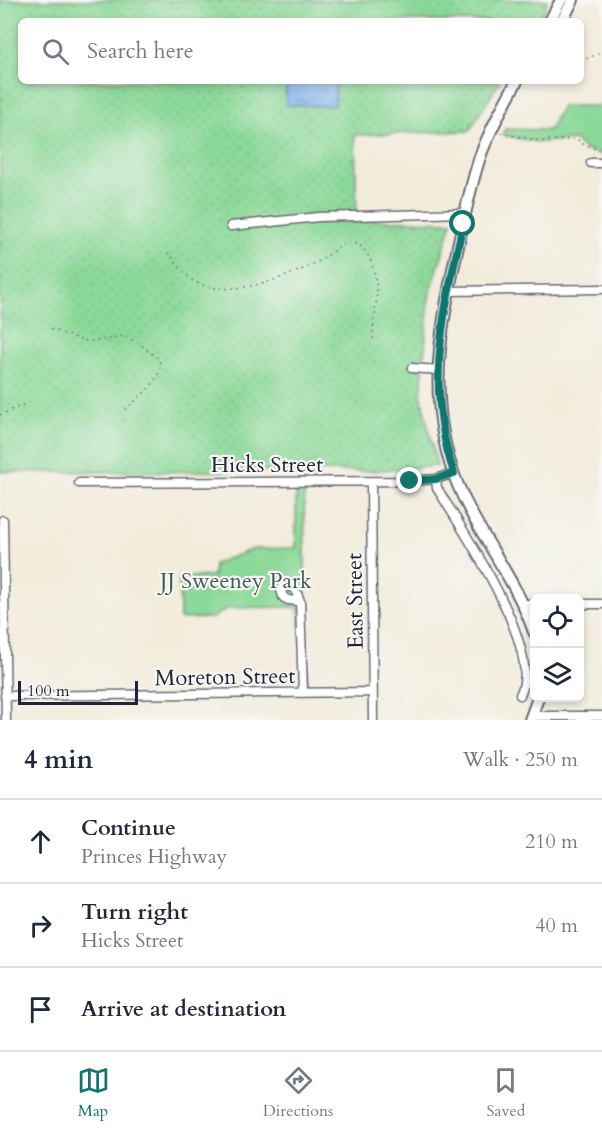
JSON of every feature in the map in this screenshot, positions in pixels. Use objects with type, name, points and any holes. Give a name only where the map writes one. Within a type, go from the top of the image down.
[{"type":"main road","points":[[552,18],[561,0]]},
{"type":"main road","points":[[564,18],[573,0]]},
{"type":"main road","points":[[516,84],[486,142],[476,170],[448,291],[437,370],[440,414],[454,473],[468,505],[523,604],[530,622]]},
{"type":"main road","points":[[531,718],[537,702]]},
{"type":"street","points":[[591,164],[602,163]]},
{"type":"street","points":[[231,226],[319,217],[466,213]]},
{"type":"street","points":[[448,291],[602,289]]},
{"type":"street","points":[[412,368],[437,370]]},
{"type":"street","name":"Hicks Street","points":[[79,483],[371,482],[436,479],[454,473]]},
{"type":"street","points":[[436,479],[437,488],[509,612],[522,652],[524,685],[520,695]]},
{"type":"street","name":"East Street","points":[[371,482],[373,720]]},
{"type":"street","points":[[3,520],[6,720]]},
{"type":"street","points":[[300,601],[303,693]]},
{"type":"street","points":[[523,604],[530,604]]},
{"type":"street","points":[[584,604],[602,604]]},
{"type":"street","name":"Moreton Street","points":[[5,696],[372,692]]},
{"type":"street","points":[[531,718],[602,716]]},
{"type":"path","points":[[584,60],[602,52]]},
{"type":"path","points":[[501,132],[540,141],[577,139],[594,148],[591,164]]},
{"type":"path","points":[[168,253],[192,279],[200,283],[214,286],[248,287],[271,281],[316,262],[347,244],[356,244],[368,254],[376,281],[378,296],[373,341]]},
{"type":"path","points":[[51,329],[84,341],[123,336],[137,342],[159,359],[160,367],[155,381],[124,411]]},
{"type":"path","points":[[0,415],[25,404]]},
{"type":"green space","points":[[0,0],[547,0],[545,9],[539,18],[18,18],[18,84],[498,84],[469,131],[355,135],[357,220],[452,222],[429,298],[421,395],[437,466],[372,471],[0,472]]},
{"type":"green space","points":[[562,106],[602,106],[602,155],[587,151],[574,140],[537,142],[502,135],[505,129],[549,130]]},
{"type":"green space","name":"JJ Sweeney Park","points":[[296,491],[304,491],[307,686],[298,607],[228,608],[212,618],[180,619],[179,578],[213,576],[214,564],[253,549],[296,548]]},
{"type":"water","points":[[286,84],[336,84],[335,106],[286,105]]},
{"type":"route","points":[[410,481],[436,479],[454,473],[440,414],[437,376],[439,344],[448,291],[463,224]]}]
